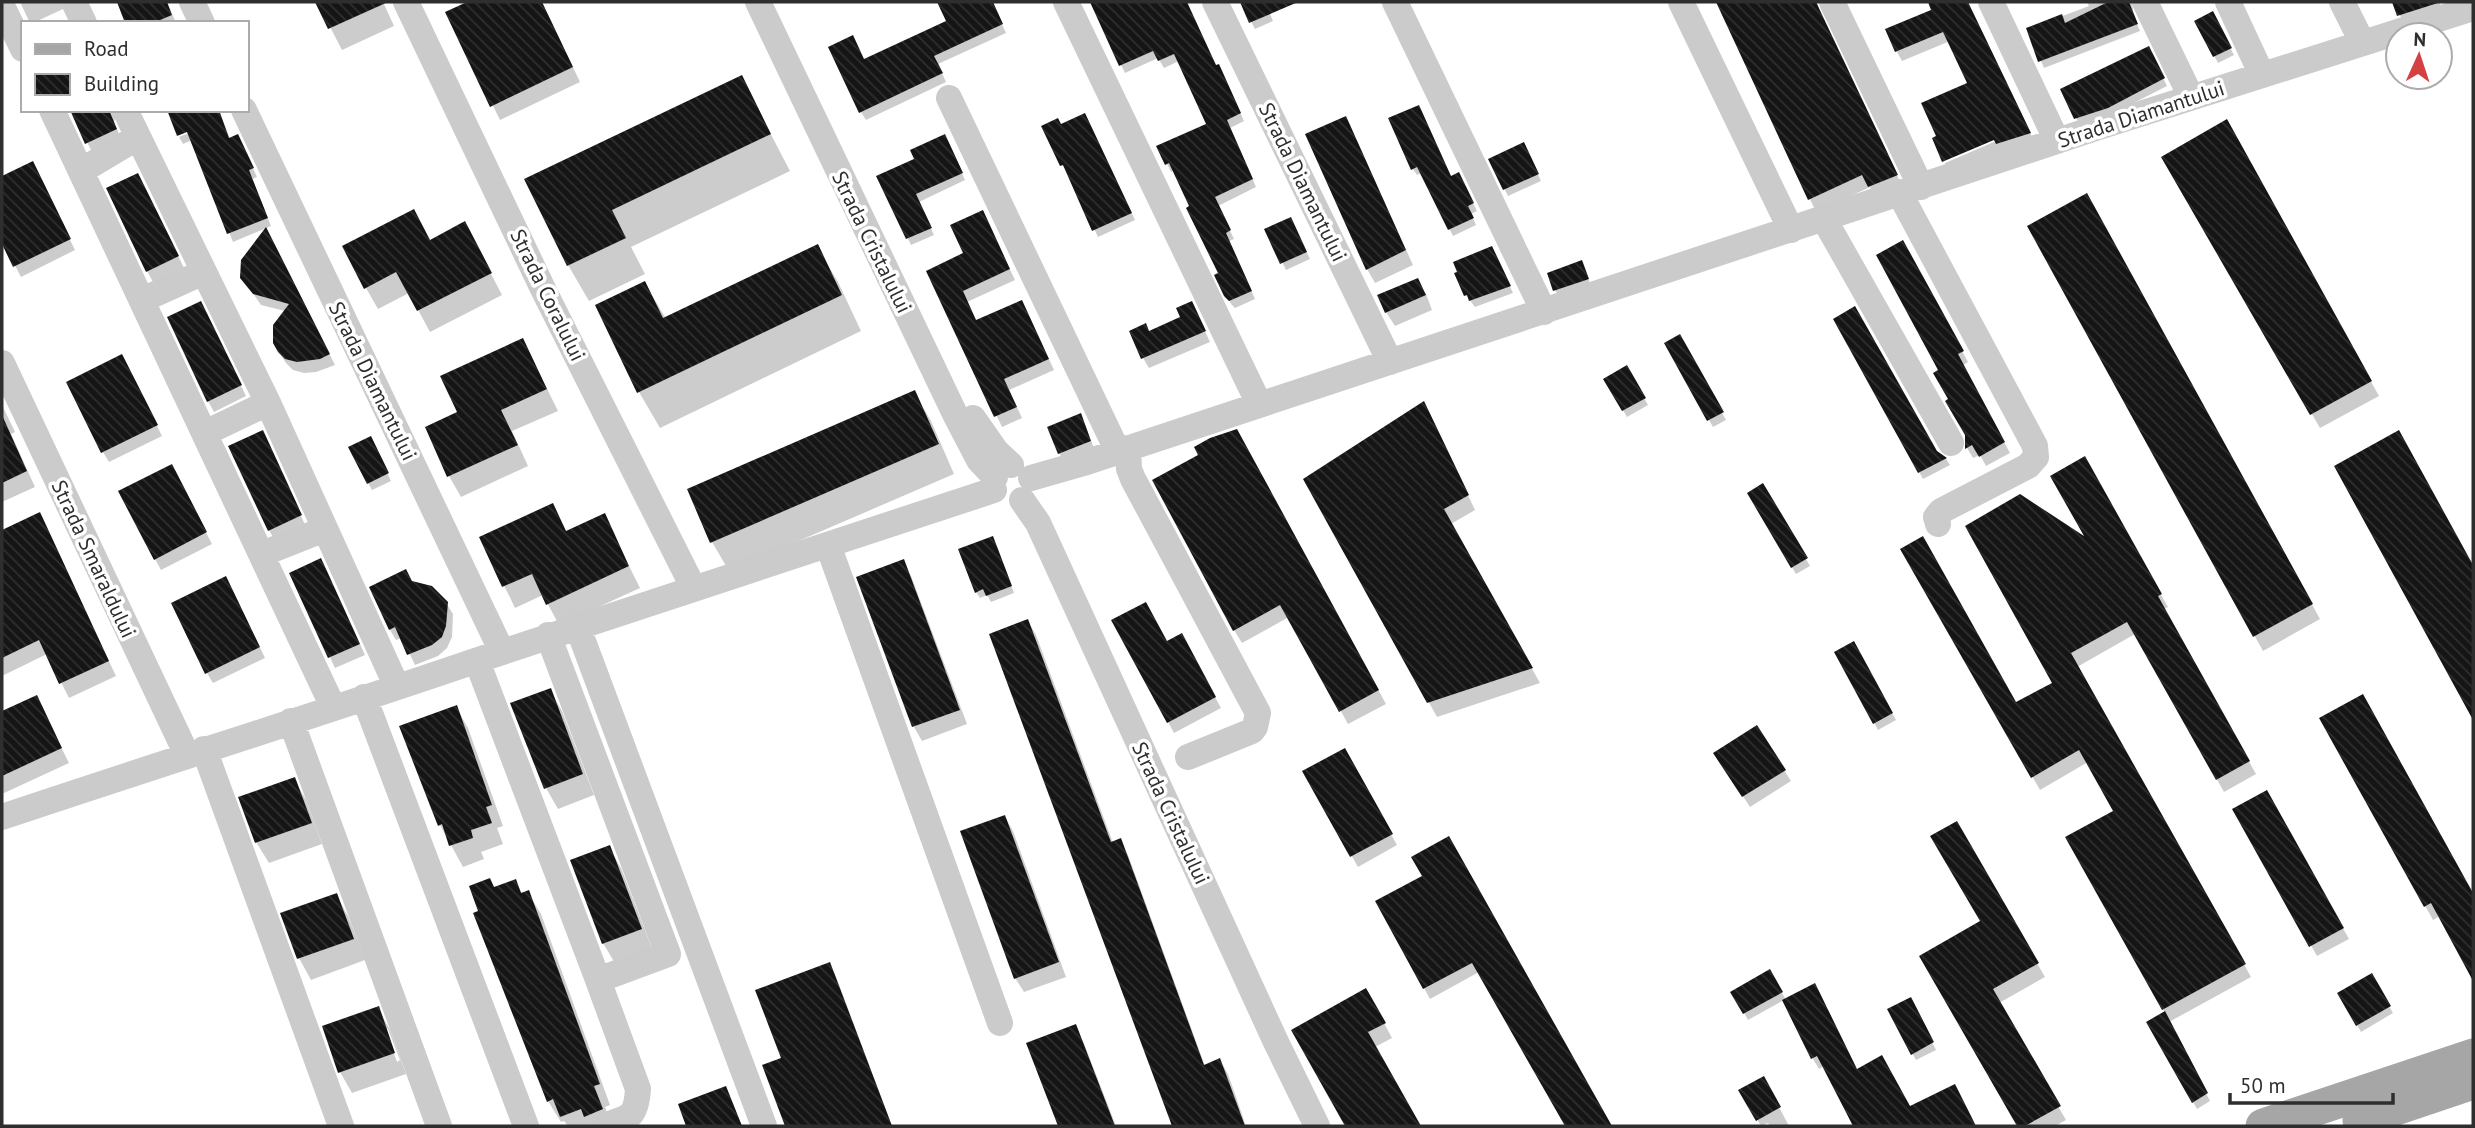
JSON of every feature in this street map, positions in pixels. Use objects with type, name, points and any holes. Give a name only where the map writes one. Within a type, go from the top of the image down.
[{"type":"main road","points":[[2263,1126],[2473,1056]]},
{"type":"main road","points":[[2340,1126],[2473,1082]]},
{"type":"street","points":[[192,2],[201,21]]},
{"type":"street","name":"Strada Coralului","points":[[406,2],[544,291],[693,587]]},
{"type":"street","name":"Strada Cristalului","points":[[758,2],[847,177]]},
{"type":"street","name":"Strada Cristalului","points":[[770,2],[847,177],[970,443],[979,460],[1011,482],[1038,523],[1317,1126]]},
{"type":"street","points":[[1066,2],[1259,404]]},
{"type":"street","name":"Strada Diamantului","points":[[1215,2],[1390,362]]},
{"type":"street","points":[[1395,2],[1544,312]]},
{"type":"street","points":[[1681,2],[1791,230]]},
{"type":"street","points":[[1832,2],[1910,190],[2035,446],[2036,457],[2028,466],[1941,510],[1936,517],[1938,524]]},
{"type":"street","points":[[1991,2],[2057,141]]},
{"type":"street","points":[[2145,2],[2191,97]]},
{"type":"street","points":[[2228,2],[2262,75]]},
{"type":"street","points":[[2342,2],[2362,43]]},
{"type":"street","points":[[2,6],[21,42]]},
{"type":"street","name":"Strada Diamantului","points":[[2,817],[477,661],[577,625],[828,545],[1011,482],[1123,450],[2191,97],[2473,8]]},
{"type":"street","points":[[949,98],[1123,450],[1133,479],[1258,713],[1252,731],[1188,757]]},
{"type":"street","points":[[53,112],[333,707]]},
{"type":"street","points":[[126,112],[268,403],[397,687]]},
{"type":"street","name":"Strada Diamantului","points":[[245,112],[502,652]]},
{"type":"street","points":[[81,171],[138,137]]},
{"type":"street","points":[[1824,219],[1951,443]]},
{"type":"street","points":[[142,300],[204,272]]},
{"type":"street","name":"Strada Smaraldului","points":[[2,363],[195,752],[341,1126]]},
{"type":"street","points":[[205,433],[268,403]]},
{"type":"street","points":[[262,554],[325,529]]},
{"type":"street","points":[[828,545],[1000,1023]]},
{"type":"street","points":[[577,625],[764,1126]]},
{"type":"street","points":[[548,635],[668,954],[598,980]]},
{"type":"street","points":[[477,661],[638,1089],[637,1106],[629,1117],[604,1126]]},
{"type":"street","points":[[364,697],[526,1126]]},
{"type":"street","points":[[292,721],[439,1126]]},
{"type":"building","points":[[117,2],[167,2],[172,15],[158,21],[124,21]]},
{"type":"building","points":[[315,2],[388,2],[328,29]]},
{"type":"building","points":[[467,2],[542,2],[573,67],[490,107],[445,12]]},
{"type":"building","points":[[937,2],[993,2],[1003,24],[934,56],[943,73],[859,113],[828,47],[853,35],[864,59],[946,21]]},
{"type":"building","points":[[1090,2],[1187,2],[1241,113],[1227,120],[1253,179],[1215,197],[1231,230],[1226,233],[1252,291],[1229,301],[1224,296],[1214,275],[1218,273],[1186,208],[1189,206],[1169,163],[1165,165],[1156,146],[1206,124],[1174,54],[1158,61],[1153,51],[1119,66]]},
{"type":"building","points":[[1240,2],[1298,2],[1249,23]]},
{"type":"building","points":[[1716,2],[1816,2],[1898,175],[1868,187],[1862,175],[1808,200]]},
{"type":"building","points":[[1928,2],[1968,2],[2031,133],[1996,144],[1994,140],[1942,162],[1932,138],[1936,136],[1921,103],[1967,83],[1943,32],[1895,52],[1885,29],[1931,10]]},
{"type":"building","points":[[2108,2],[2129,2],[2138,24],[2038,62],[2026,28],[2062,14],[2065,23]]},
{"type":"building","points":[[2392,2],[2441,2],[2397,16]]},
{"type":"building","points":[[2213,11],[2232,48],[2213,57],[2194,21]]},
{"type":"building","points":[[2149,46],[2165,78],[2108,108],[2074,119],[2060,89]]},
{"type":"building","points":[[742,75],[771,134],[612,210],[626,238],[567,266],[524,179]]},
{"type":"building","points":[[1419,105],[1451,176],[1459,172],[1474,203],[1468,206],[1474,218],[1448,230],[1417,167],[1411,170],[1388,118]]},
{"type":"building","points":[[71,112],[110,112],[117,129],[85,144]]},
{"type":"building","points":[[168,112],[220,112],[229,138],[238,134],[254,168],[249,170],[268,218],[227,234],[187,132],[177,136]]},
{"type":"building","points":[[1085,113],[1132,213],[1092,231],[1063,165],[1060,166],[1041,126],[1058,118],[1061,124]]},
{"type":"building","points":[[1346,116],[1406,250],[1366,270],[1305,134]]},
{"type":"building","points":[[2227,119],[2372,381],[2310,415],[2161,157]]},
{"type":"building","points":[[945,134],[963,173],[916,194],[932,228],[906,239],[876,176],[914,159],[910,150]]},
{"type":"building","points":[[1524,142],[1539,174],[1503,190],[1488,159]]},
{"type":"building","points":[[33,161],[71,239],[13,267],[2,244],[2,176]]},
{"type":"building","points":[[138,173],[179,256],[146,272],[106,188]]},
{"type":"building","points":[[2087,193],[2313,604],[2253,637],[2027,226]]},
{"type":"building","points":[[414,209],[430,240],[465,221],[492,273],[417,311],[396,272],[364,289],[342,246]]},
{"type":"building","points":[[983,210],[1010,269],[963,291],[976,320],[1022,300],[1049,359],[1004,379],[1017,407],[994,417],[926,271],[963,253],[950,225]]},
{"type":"building","points":[[1291,217],[1307,252],[1280,264],[1264,229]]},
{"type":"building","points":[[266,227],[330,354],[320,359],[297,362],[285,359],[278,352],[273,343],[273,325],[289,304],[253,294],[240,278],[241,260]]},
{"type":"building","points":[[1903,240],[1964,351],[1958,354],[2005,442],[1979,457],[1972,445],[1965,449],[1965,435],[1945,401],[1948,399],[1933,373],[1938,370],[1876,255]]},
{"type":"building","points":[[818,244],[842,295],[637,393],[595,305],[645,281],[663,318]]},
{"type":"building","points":[[1492,246],[1511,286],[1469,301],[1454,273],[1457,272],[1453,262]]},
{"type":"building","points":[[1582,260],[1589,279],[1553,291],[1547,273]]},
{"type":"building","points":[[1418,278],[1426,295],[1385,313],[1377,295]]},
{"type":"building","points":[[201,301],[242,385],[207,402],[167,317]]},
{"type":"building","points":[[1192,301],[1206,331],[1141,359],[1129,331],[1146,323],[1149,331],[1180,317],[1176,308]]},
{"type":"building","points":[[1855,306],[1937,451],[1947,458],[1918,473],[1833,319]]},
{"type":"building","points":[[1680,334],[1724,412],[1707,421],[1664,343]]},
{"type":"building","points":[[523,338],[547,389],[501,410],[518,445],[447,477],[425,427],[457,412],[440,376]]},
{"type":"building","points":[[122,354],[158,425],[101,453],[66,382]]},
{"type":"building","points":[[1627,365],[1646,398],[1622,411],[1603,379]]},
{"type":"building","points":[[915,390],[939,444],[710,543],[687,489]]},
{"type":"building","points":[[1424,401],[1469,495],[1444,509],[1533,668],[1427,703],[1303,479]]},
{"type":"building","points":[[1081,413],[1091,441],[1058,454],[1047,427]]},
{"type":"building","points":[[2,415],[27,471],[2,483]]},
{"type":"building","points":[[1237,429],[1379,690],[1339,712],[1280,605],[1233,631],[1152,480],[1198,455],[1194,447],[1210,438]]},
{"type":"building","points":[[263,430],[302,515],[268,531],[228,446]]},
{"type":"building","points":[[2399,430],[2473,565],[2473,720],[2334,466]]},
{"type":"building","points":[[371,436],[389,473],[367,484],[348,447]]},
{"type":"building","points":[[2085,456],[2162,594],[2158,596],[2250,761],[2216,780],[2127,622],[2071,653],[2246,964],[2162,1010],[2065,837],[2113,811],[2079,750],[2031,778],[1900,549],[1923,536],[2016,702],[2052,683],[1965,526],[2020,494],[2084,536],[2050,476]]},
{"type":"building","points":[[172,464],[207,532],[154,560],[118,491]]},
{"type":"building","points":[[1763,483],[1808,558],[1791,568],[1747,493]]},
{"type":"building","points":[[553,503],[566,531],[605,513],[629,566],[546,605],[532,574],[502,587],[479,537]]},
{"type":"building","points":[[40,512],[109,661],[59,684],[39,640],[2,658],[2,530]]},
{"type":"building","points":[[993,536],[1012,586],[986,596],[983,589],[975,593],[958,549]]},
{"type":"building","points":[[321,558],[360,644],[328,658],[289,573]]},
{"type":"building","points":[[904,559],[960,710],[912,727],[856,577]]},
{"type":"building","points":[[406,569],[412,581],[432,586],[448,602],[442,637],[432,645],[407,655],[395,627],[389,630],[369,587]]},
{"type":"building","points":[[226,576],[260,647],[205,674],[171,603]]},
{"type":"building","points":[[1146,602],[1167,641],[1182,633],[1216,697],[1167,723],[1111,620]]},
{"type":"building","points":[[1028,619],[1111,842],[1121,838],[1204,1065],[1220,1058],[1245,1126],[1172,1126],[989,634]]},
{"type":"building","points":[[1854,641],[1893,713],[1873,724],[1834,652]]},
{"type":"building","points":[[551,688],[583,774],[544,789],[510,703]]},
{"type":"building","points":[[2363,694],[2473,893],[2473,981],[2431,903],[2424,907],[2319,718]]},
{"type":"building","points":[[37,695],[62,748],[2,776],[2,711]]},
{"type":"building","points":[[457,705],[492,805],[486,807],[492,823],[471,830],[473,838],[449,846],[442,824],[438,826],[399,726]]},
{"type":"building","points":[[1757,725],[1786,770],[1742,797],[1713,753]]},
{"type":"building","points":[[1345,748],[1393,834],[1350,857],[1302,771]]},
{"type":"building","points":[[295,777],[312,823],[255,843],[238,797]]},
{"type":"building","points":[[2267,790],[2344,928],[2309,947],[2232,809]]},
{"type":"building","points":[[1005,815],[1059,962],[1014,979],[960,831]]},
{"type":"building","points":[[1957,821],[2039,963],[1993,989],[2061,1106],[2025,1126],[2017,1126],[1919,956],[1980,921],[1930,836]]},
{"type":"building","points":[[1449,836],[1612,1126],[1565,1126],[1472,963],[1423,989],[1375,901],[1422,876],[1411,857]]},
{"type":"building","points":[[610,845],[642,929],[602,944],[570,860]]},
{"type":"building","points":[[490,878],[494,887],[516,879],[521,893],[529,890],[600,1084],[594,1086],[603,1109],[584,1117],[581,1109],[560,1117],[553,1099],[547,1102],[473,913],[478,911],[469,886]]},
{"type":"building","points":[[337,893],[354,939],[297,959],[280,913]]},
{"type":"building","points":[[830,962],[892,1126],[785,1126],[762,1065],[781,1058],[755,990]]},
{"type":"building","points":[[1770,969],[1783,992],[1743,1014],[1730,992]]},
{"type":"building","points":[[2372,973],[2391,1006],[2356,1026],[2337,993]]},
{"type":"building","points":[[1815,983],[1857,1069],[1882,1055],[1910,1106],[1955,1084],[1976,1126],[1853,1126],[1817,1056],[1811,1059],[1782,1000]]},
{"type":"building","points":[[1366,988],[1386,1023],[1368,1032],[1421,1126],[1345,1126],[1291,1030]]},
{"type":"building","points":[[1911,997],[1934,1042],[1911,1055],[1887,1009]]},
{"type":"building","points":[[379,1006],[395,1053],[338,1073],[322,1026]]},
{"type":"building","points":[[2165,1011],[2208,1093],[2192,1103],[2146,1022]]},
{"type":"building","points":[[1076,1024],[1115,1126],[1058,1126],[1026,1043]]},
{"type":"building","points":[[1764,1076],[1781,1107],[1756,1121],[1738,1090]]},
{"type":"building","points":[[726,1086],[742,1126],[686,1126],[678,1104]]}]
